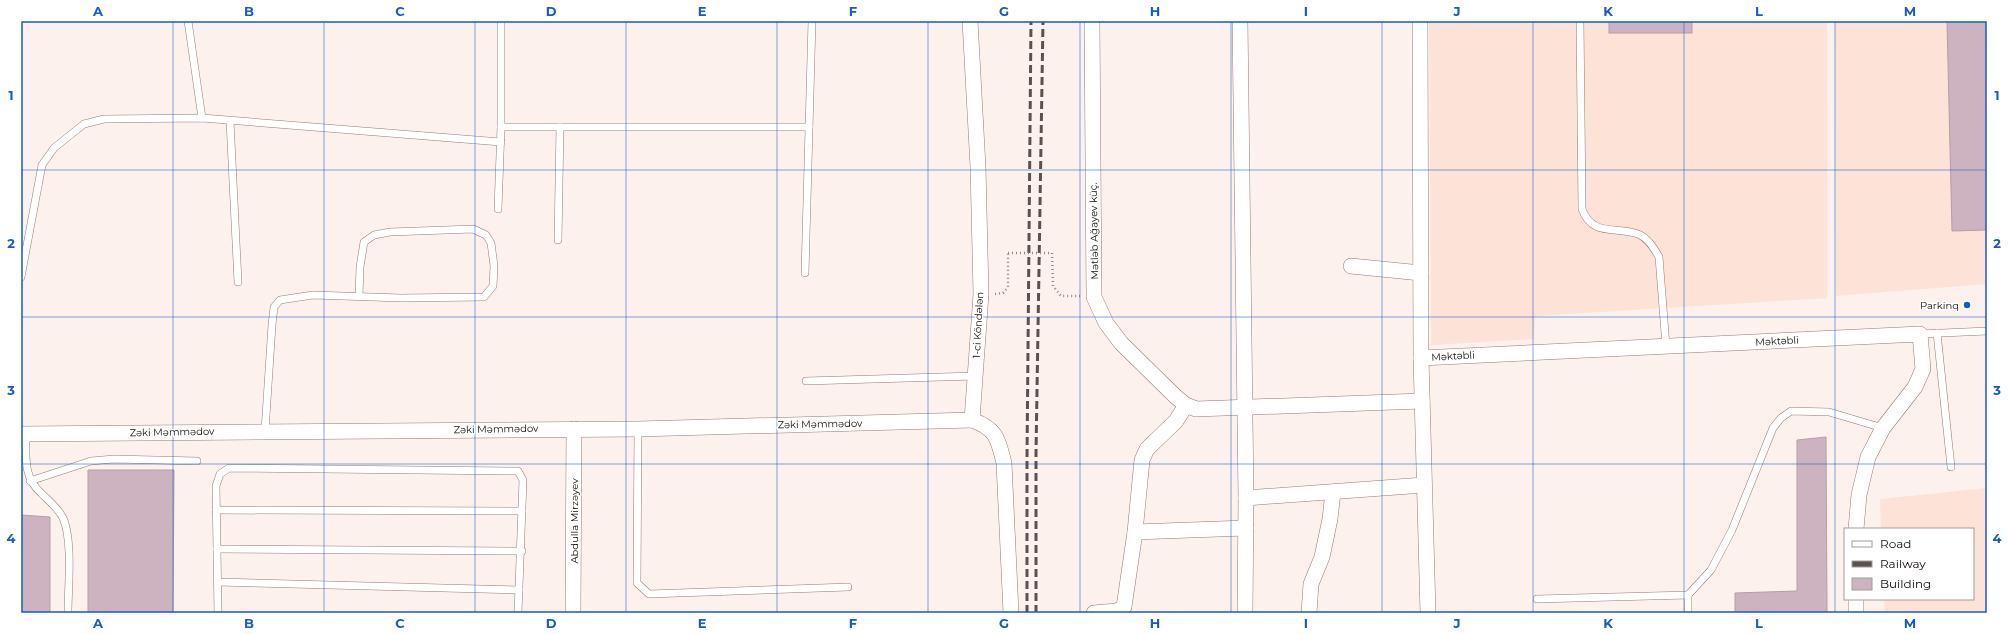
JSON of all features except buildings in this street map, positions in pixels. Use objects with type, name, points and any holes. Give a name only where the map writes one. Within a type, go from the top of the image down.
[{"type":"street","name":"1-ci Köndələn","points":[[970,21],[978,168],[981,294],[972,420]]},
{"type":"street","name":"Mətləb Ağayev küç.","points":[[1092,21],[1094,297],[1106,323],[1121,343],[1186,405],[1196,409],[1209,410],[1422,401]]},
{"type":"street","points":[[1240,21],[1246,498],[1245,613]]},
{"type":"street","points":[[1420,21],[1421,358],[1428,613]]},
{"type":"street","points":[[1351,266],[1421,273]]},
{"type":"street","points":[[1856,528],[1859,495],[1868,457],[1883,428],[1915,387],[1922,369],[1920,334]]},
{"type":"street","name":"Məktəbli","points":[[1421,358],[1920,334]]},
{"type":"street","points":[[1094,613],[1117,612],[1124,607],[1135,532],[1142,460],[1147,449],[1176,421],[1186,405]]},
{"type":"street","points":[[972,420],[985,425],[995,434],[1000,444],[1004,463],[1011,613]]},
{"type":"street","name":"Zəki Məmmədov","points":[[23,434],[574,428],[638,429],[972,420]]},
{"type":"street","name":"Abdulla Mirzəyev","points":[[573,613],[574,428]]},
{"type":"street","points":[[1246,498],[1424,485]]},
{"type":"street","points":[[1309,613],[1311,584],[1322,557],[1330,519],[1333,492]]},
{"type":"street","points":[[1135,532],[1246,528]]},
{"type":"street","points":[[1856,600],[1856,613]]},
{"type":"lane","points":[[188,21],[202,118]]},
{"type":"lane","points":[[498,209],[501,142],[501,21]]},
{"type":"lane","points":[[805,273],[812,21]]},
{"type":"lane","points":[[1580,21],[1582,209],[1585,220],[1596,227],[1638,234],[1652,244],[1659,256],[1666,346]]},
{"type":"lane","points":[[21,277],[42,165],[54,148],[84,124],[104,119],[202,118],[501,142]]},
{"type":"lane","points":[[230,121],[238,282]]},
{"type":"lane","points":[[501,127],[809,127]]},
{"type":"lane","points":[[558,240],[560,127]]},
{"type":"lane","points":[[265,431],[274,307],[280,300],[313,295],[450,298],[484,297],[493,286],[494,266],[491,244],[486,235],[473,229],[374,234],[364,242],[360,267],[359,296]]},
{"type":"lane","points":[[1920,334],[1987,331]]},
{"type":"lane","points":[[1938,333],[1951,467]]},
{"type":"lane","points":[[806,381],[975,376]]},
{"type":"lane","points":[[1688,613],[1688,595],[1711,570],[1729,537],[1773,428],[1781,418],[1791,411],[1829,412],[1883,428]]},
{"type":"lane","points":[[638,429],[637,583],[649,594],[848,587]]},
{"type":"lane","points":[[23,434],[23,461],[30,481],[56,506],[63,519],[68,538],[68,613]]},
{"type":"lane","points":[[30,481],[91,461],[114,458],[197,461]]},
{"type":"lane","points":[[218,613],[216,486],[220,474],[229,468],[518,471],[523,480],[522,551],[518,613]]},
{"type":"lane","points":[[216,510],[522,511]]},
{"type":"lane","points":[[217,549],[522,551]]},
{"type":"lane","points":[[218,582],[519,590]]},
{"type":"lane","points":[[1537,599],[1688,595]]},
{"type":"path","points":[[1008,287],[1008,253],[1052,254],[1053,286],[1061,296],[1094,297]]},
{"type":"shaded area","points":[[1429,21],[1827,21],[1827,298],[1535,316],[1534,339],[1431,345]]},
{"type":"shaded area","points":[[1835,21],[1987,21],[1987,284],[1836,296]]},
{"type":"shaded area","points":[[1987,488],[1987,613],[1885,613],[1884,600],[1974,600],[1974,528],[1881,528],[1880,499]]},
{"type":"railway","points":[[1027,613],[1031,21]]},
{"type":"railway","points":[[1036,613],[1036,453],[1043,21]]},
{"type":"place","name":"Parkinq","points":[[1967,305]]}]
